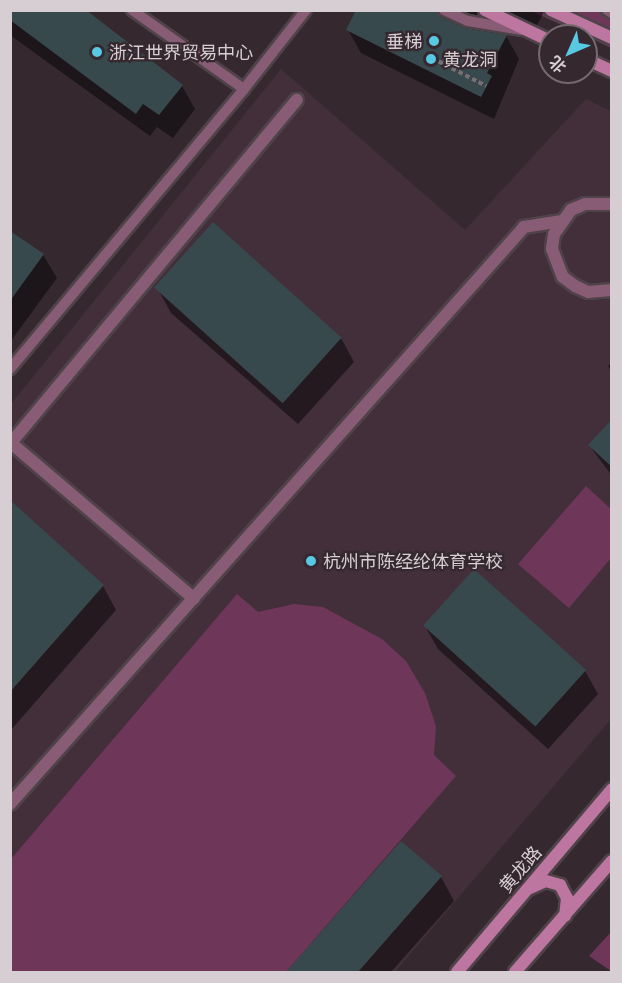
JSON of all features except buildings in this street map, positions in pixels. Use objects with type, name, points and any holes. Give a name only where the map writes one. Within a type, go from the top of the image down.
[{"type":"main road","points":[[485,10],[538,36]]},
{"type":"main road","points":[[552,10],[612,38]]},
{"type":"main road","points":[[598,64],[612,71]]},
{"type":"main road","name":"黄龙路","points":[[457,972],[612,789]]},
{"type":"main road","points":[[515,972],[612,861]]},
{"type":"main road","points":[[528,888],[546,881],[560,885],[567,898],[565,916]]},
{"type":"street","points":[[194,599],[11,443],[297,100]]},
{"type":"street","points":[[10,804],[524,227],[561,221],[585,204],[612,204]]},
{"type":"street","points":[[561,221],[552,249],[563,277],[588,292],[612,290]]},
{"type":"lane","points":[[132,10],[244,89]]},
{"type":"lane","points":[[10,369],[244,89],[306,10]]},
{"type":"lane","points":[[444,10],[468,21],[527,31]]},
{"type":"lane","points":[[607,10],[612,13]]},
{"type":"path","points":[[432,58],[486,86]]},
{"type":"shaded area","points":[[531,11],[611,11],[611,48],[598,42],[598,24],[560,24]]},
{"type":"shaded area","name":"杭州市陈经纶体育学校","points":[[281,69],[465,230],[586,99],[611,111],[611,719],[395,972],[11,972],[11,404]]},
{"type":"shaded area","points":[[586,486],[611,509],[611,558],[569,608],[518,564]]},
{"type":"shaded area","points":[[237,594],[258,612],[294,604],[323,607],[382,639],[406,661],[425,693],[436,726],[434,755],[456,776],[286,972],[11,972],[11,859]]},
{"type":"shaded area","points":[[611,932],[611,971],[589,956]]},
{"type":"place","name":"垂梯","points":[[434,41]]},
{"type":"place","name":"浙江世界贸易中心","points":[[97,52]]},
{"type":"place","name":"黄龙洞","points":[[431,59]]},
{"type":"place","name":"杭州市陈经纶体育学校","points":[[311,561]]}]
